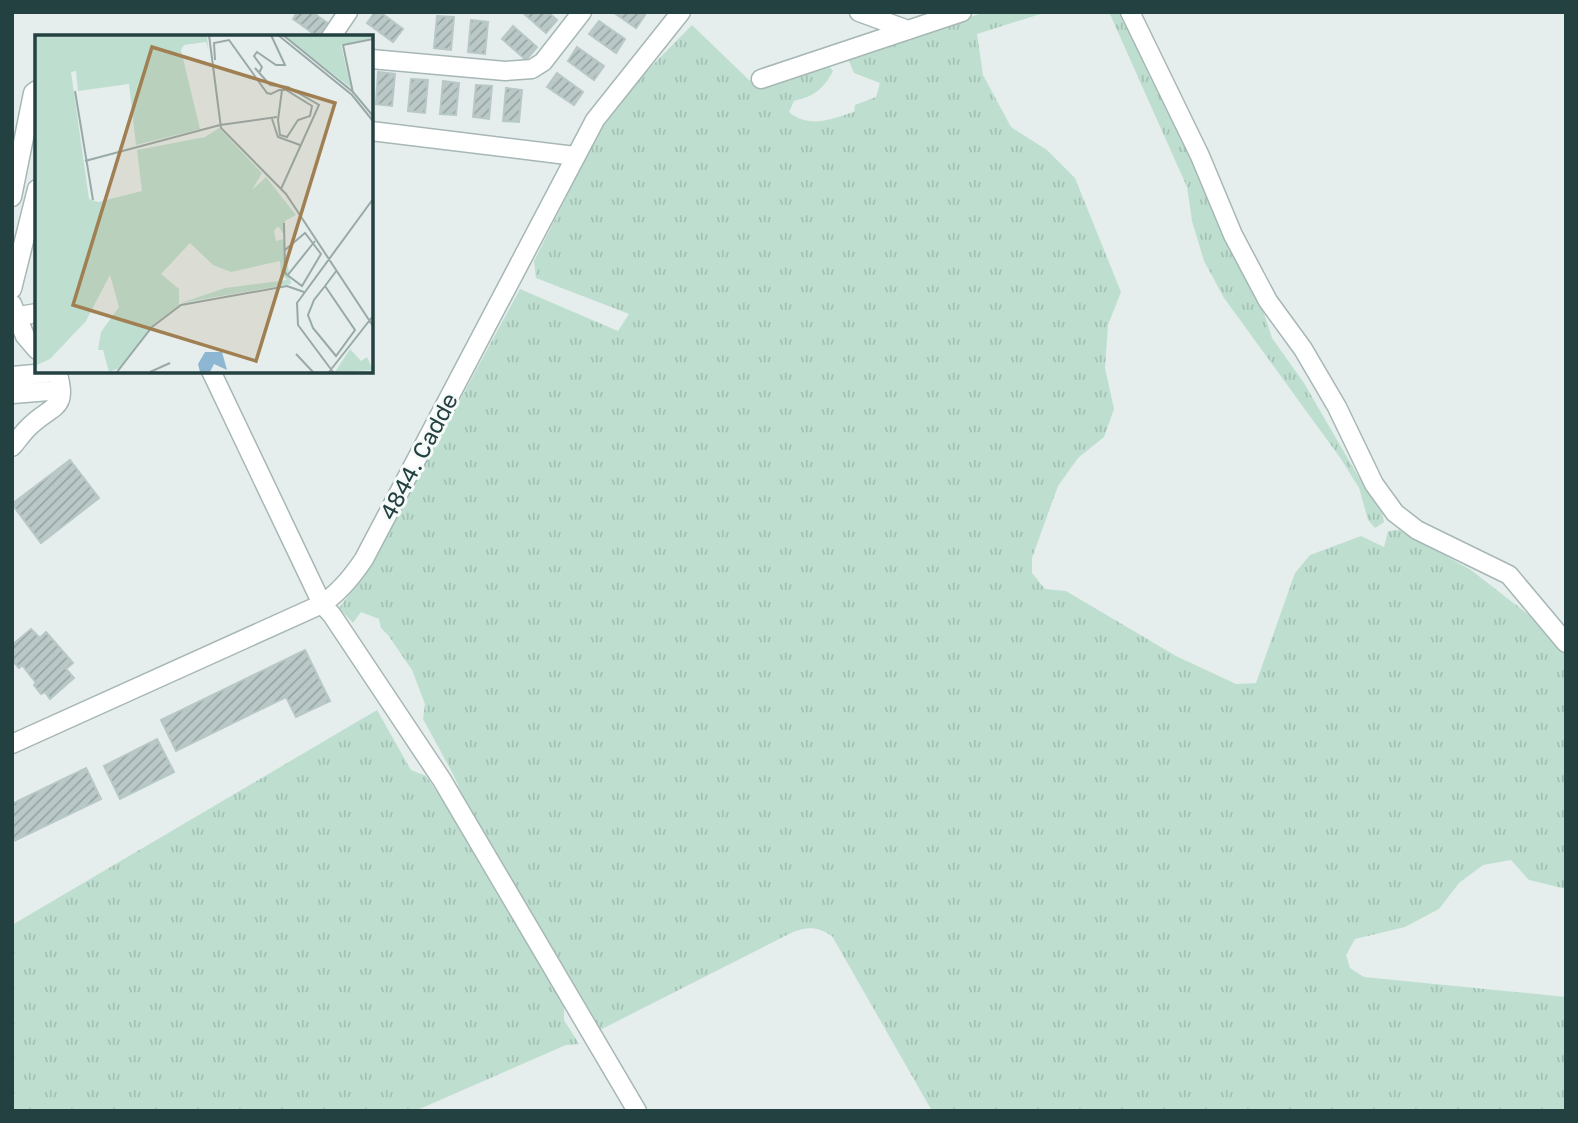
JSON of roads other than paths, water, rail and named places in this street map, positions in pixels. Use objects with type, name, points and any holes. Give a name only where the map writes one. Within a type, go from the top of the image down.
[{"type":"street","points":[[332,35],[348,12]]},
{"type":"street","points":[[373,59],[505,71],[531,69],[543,62],[582,12]]},
{"type":"street","name":"4844. Cadde","points":[[12,744],[321,604],[337,594],[364,559],[595,120],[681,12]]},
{"type":"street","points":[[859,12],[908,30]]},
{"type":"street","points":[[761,79],[962,12]]},
{"type":"street","points":[[1130,12],[1200,156],[1233,236],[1268,301],[1303,349],[1337,407],[1374,484],[1395,513],[1417,530],[1509,575],[1566,643]]},
{"type":"street","points":[[12,197],[35,92]]},
{"type":"street","points":[[373,131],[575,156]]},
{"type":"street","points":[[12,289],[35,197]]},
{"type":"street","points":[[14,312],[25,315],[35,313]]},
{"type":"street","points":[[14,312],[24,336],[35,348]]},
{"type":"street","points":[[42,373],[12,377],[13,395],[61,390]]},
{"type":"street","points":[[12,447],[31,424],[53,410],[60,400],[57,373]]},
{"type":"street","points":[[212,373],[321,604],[332,615],[442,780],[637,1111]]}]
